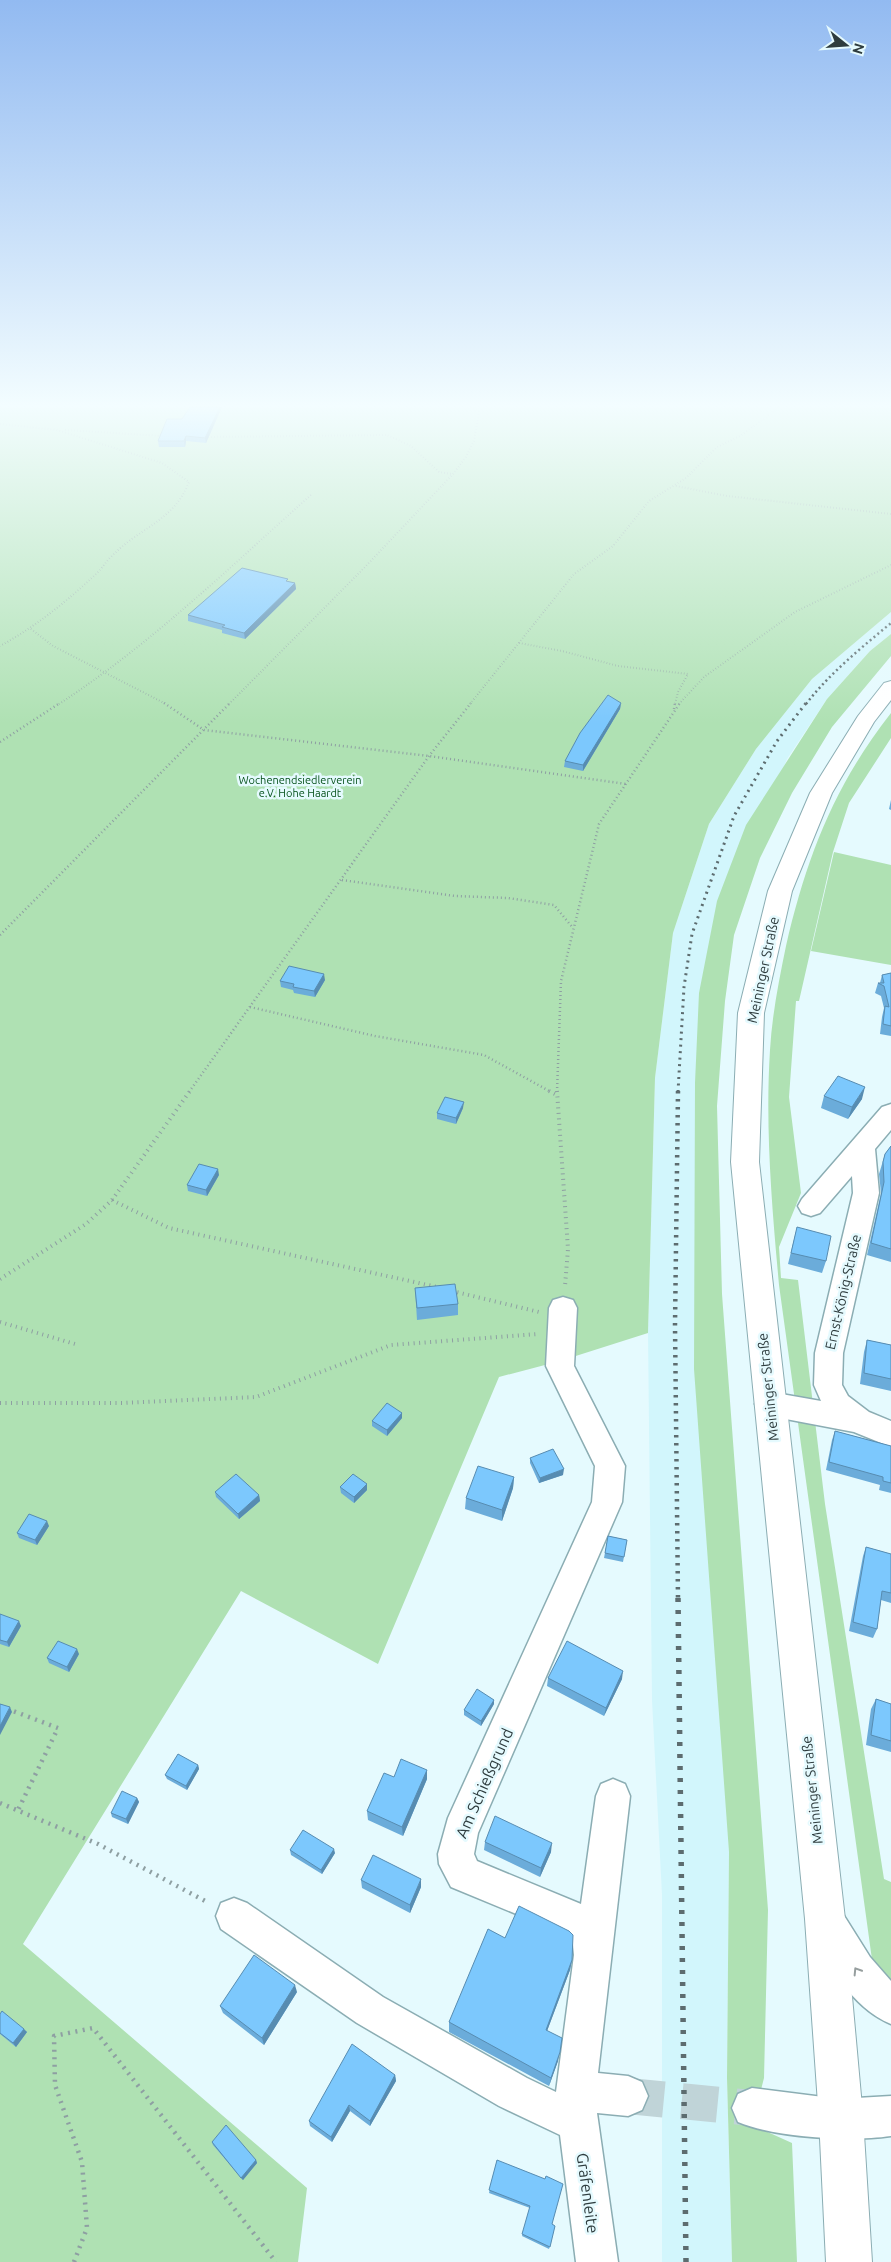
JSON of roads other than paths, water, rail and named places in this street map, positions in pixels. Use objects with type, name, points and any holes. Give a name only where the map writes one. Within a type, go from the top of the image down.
[{"type":"main road","name":"Meininger Straße","points":[[849,2262],[841,2118],[825,1919],[745,1162],[751,1013],[780,891],[821,793],[865,720],[891,687]]},
{"type":"street","points":[[810,1206],[891,1113]]},
{"type":"street","name":"Ernst-König-Straße","points":[[862,1147],[866,1194],[829,1354],[828,1385],[838,1405],[859,1421],[891,1434]]},
{"type":"street","name":"Am Schießgrund","points":[[562,1319],[560,1366],[610,1466],[607,1502],[460,1832],[455,1855],[456,1864],[464,1874],[575,1920],[588,1934],[592,1942],[593,1955],[577,2107]]},
{"type":"street","points":[[770,1404],[859,1421]]},
{"type":"street","points":[[593,1955],[613,1796]]},
{"type":"street","points":[[234,1916],[370,2010],[513,2092],[577,2107],[628,2096]]},
{"type":"street","points":[[825,1919],[862,1979],[880,1998],[891,2005]]},
{"type":"street","name":"Gräfenleite","points":[[577,2107],[597,2262]]},
{"type":"street","points":[[752,2108],[841,2118],[876,2119],[891,2116]]},
{"type":"tunnel","points":[[628,2096],[752,2108]]},
{"type":"railway","points":[[806,704],[836,671],[891,623]]},
{"type":"railway","points":[[678,1092],[684,987],[692,934],[734,816],[777,741],[806,703]]},
{"type":"railway","points":[[678,1091],[675,1325],[678,1599]]},
{"type":"railway","points":[[678,1598],[686,2262]]},
{"type":"park label","name":"Wochenendsiedlerverein e.V. Hohe Haardt","points":[[300,786]]}]
